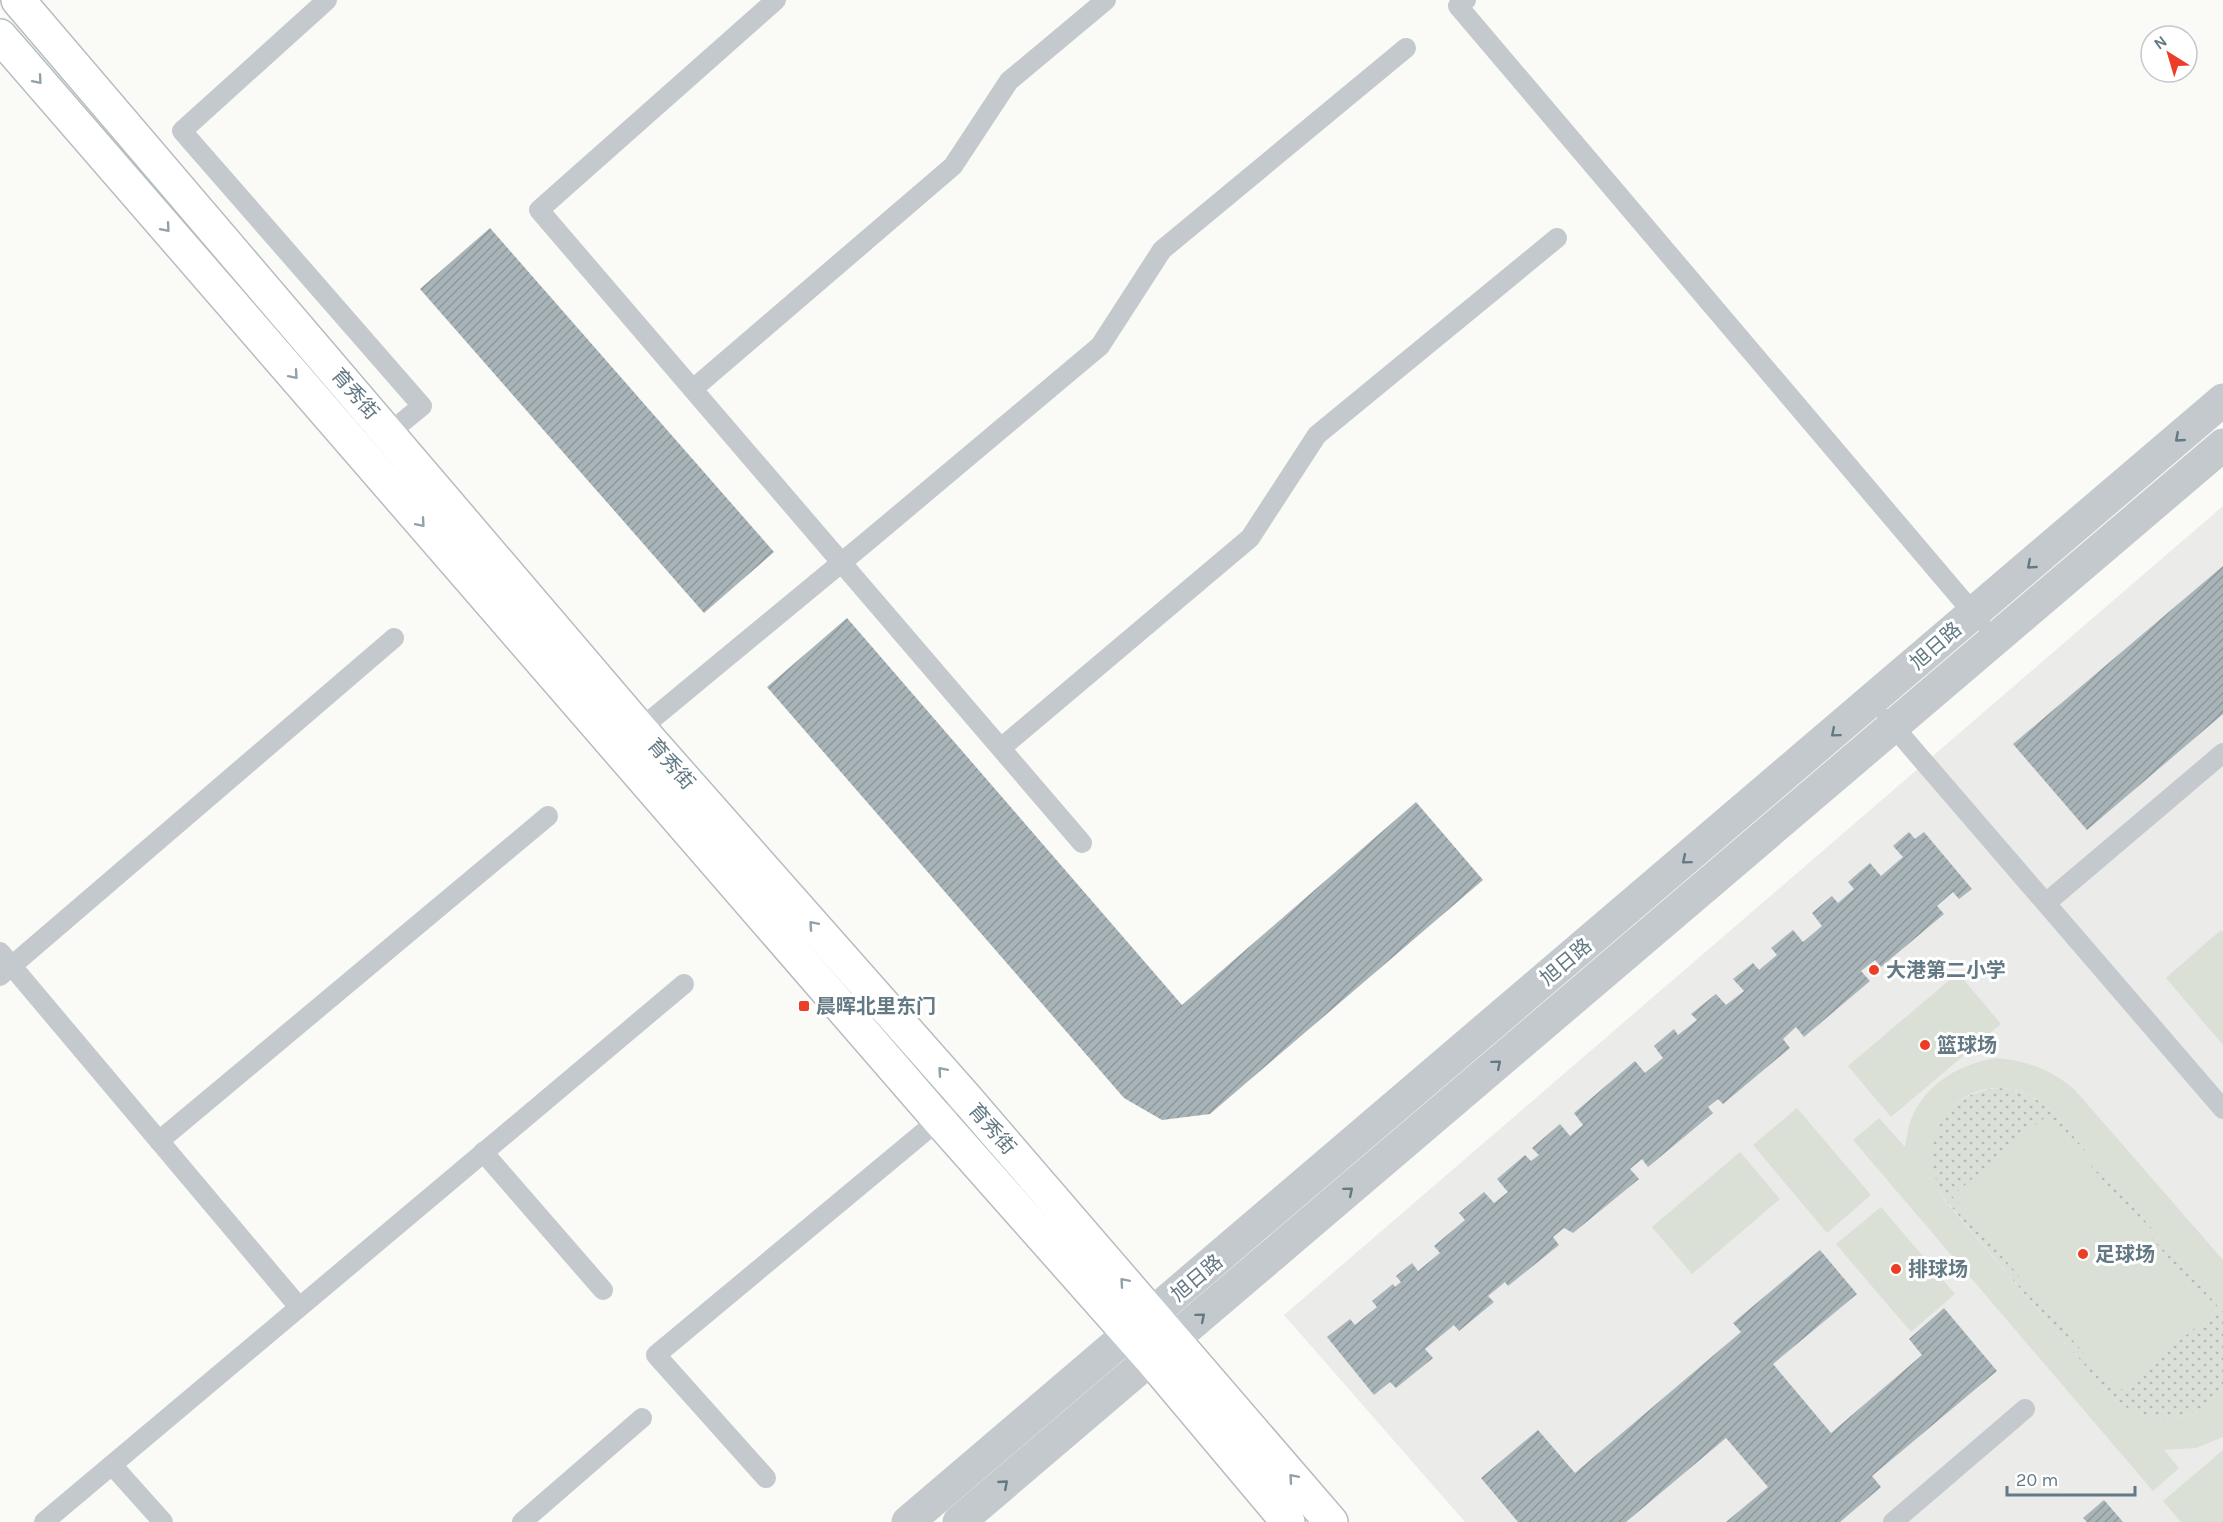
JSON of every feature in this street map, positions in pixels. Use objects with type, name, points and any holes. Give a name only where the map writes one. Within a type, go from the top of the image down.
[{"type":"street","name":"育秀街","points":[[18,0],[640,729],[965,1097],[1141,1325]]},
{"type":"street","name":"育秀街","points":[[0,36],[939,1120],[1141,1325],[1330,1522]]},
{"type":"street","name":"旭日路","points":[[908,1522],[2223,400]]},
{"type":"street","name":"旭日路","points":[[959,1522],[2223,445]]},
{"type":"street","name":"育秀街","points":[[1162,1349],[1288,1522]]},
{"type":"lane","points":[[327,0],[182,131],[422,406],[388,433]]},
{"type":"lane","points":[[776,0],[539,210],[1082,843]]},
{"type":"lane","points":[[693,389],[953,166],[1009,81],[1106,0]]},
{"type":"lane","points":[[1466,0],[1458,6],[1995,640]]},
{"type":"lane","points":[[640,729],[1100,346],[1162,250],[1406,48]]},
{"type":"lane","points":[[1001,748],[1250,538],[1317,435],[1557,238]]},
{"type":"lane","points":[[299,1307],[159,1141],[4,964],[394,638]]},
{"type":"lane","points":[[1872,701],[2223,1109]]},
{"type":"lane","points":[[2046,903],[2223,753]]},
{"type":"lane","points":[[159,1141],[548,816]]},
{"type":"lane","points":[[44,1522],[684,984]]},
{"type":"lane","points":[[766,1478],[656,1355],[965,1097]]},
{"type":"lane","points":[[483,1152],[603,1290]]},
{"type":"lane","points":[[1893,1522],[2025,1409]]},
{"type":"lane","points":[[522,1522],[642,1418]]},
{"type":"lane","points":[[112,1465],[163,1522]]},
{"type":"shaded area","name":"大港第二小学","points":[[2223,506],[2223,1522],[1465,1522],[1284,1315]]},
{"type":"shaded area","points":[[2221,930],[2223,932],[2223,1045],[2166,978]]},
{"type":"shaded area","name":"篮球场","points":[[1958,973],[2001,1024],[1891,1117],[1848,1066]]},
{"type":"shaded area","points":[[1997,1058],[2019,1061],[2039,1068],[2075,1090],[2223,1260],[2223,1312],[2053,1112],[2028,1095],[2003,1088],[1979,1091],[1959,1101],[1943,1119],[1934,1141],[1933,1168],[1943,1198],[2112,1398],[2141,1414],[2155,1418],[2170,1418],[2184,1416],[2198,1410],[2223,1387],[2223,1437],[2196,1448],[2164,1450],[2179,1468],[2153,1491],[1853,1140],[1879,1118],[1905,1147],[1911,1119],[1919,1103],[1937,1084],[1971,1064]]},
{"type":"shaded area","name":"足球场","points":[[2003,1088],[2030,1096],[2053,1112],[2223,1312],[2223,1387],[2198,1410],[2184,1416],[2155,1418],[2140,1414],[2112,1398],[1943,1197],[1935,1177],[1932,1158],[1933,1140],[1939,1124],[1950,1110],[1964,1099],[1982,1091]]},
{"type":"shaded area","points":[[1797,1108],[1871,1195],[1827,1233],[1753,1145]]},
{"type":"shaded area","name":"足球场","points":[[2048,1115],[2214,1312],[2117,1393],[1952,1196]]},
{"type":"shaded area","points":[[1740,1152],[1780,1199],[1692,1274],[1652,1227]]},
{"type":"shaded area","name":"排球场","points":[[1881,1207],[1955,1294],[1911,1332],[1836,1244]]},
{"type":"shaded area","points":[[2223,1450],[2223,1522],[2181,1522],[2163,1501]]},
{"type":"building","points":[[490,228],[774,552],[704,613],[420,289]]},
{"type":"building","points":[[2223,566],[2223,714],[2087,830],[2013,744]]},
{"type":"building","points":[[847,618],[1182,1005],[1416,802],[1483,880],[1210,1114],[1162,1120],[1124,1098],[767,687]]},
{"type":"building","points":[[1909,832],[1915,839],[1924,832],[1972,889],[1959,899],[1953,892],[1937,906],[1944,914],[1881,967],[1875,960],[1861,971],[1870,981],[1804,1037],[1796,1027],[1783,1039],[1790,1048],[1723,1104],[1718,1099],[1708,1107],[1713,1113],[1648,1167],[1642,1159],[1630,1169],[1639,1179],[1573,1233],[1564,1228],[1553,1237],[1559,1245],[1508,1286],[1505,1282],[1488,1296],[1494,1302],[1459,1331],[1454,1325],[1425,1349],[1433,1358],[1396,1388],[1390,1382],[1374,1395],[1327,1337],[1350,1319],[1355,1325],[1377,1307],[1372,1301],[1393,1284],[1395,1287],[1401,1282],[1396,1276],[1412,1263],[1418,1271],[1440,1253],[1434,1246],[1465,1220],[1459,1213],[1484,1192],[1494,1203],[1508,1192],[1497,1179],[1525,1155],[1531,1161],[1539,1155],[1532,1148],[1560,1124],[1570,1136],[1583,1125],[1574,1113],[1635,1061],[1645,1073],[1663,1058],[1654,1046],[1674,1029],[1678,1035],[1697,1020],[1691,1014],[1716,994],[1726,1005],[1744,991],[1733,979],[1753,963],[1759,970],[1777,955],[1771,948],[1793,930],[1803,942],[1822,926],[1812,913],[1832,896],[1838,903],[1854,889],[1848,882],[1870,863],[1881,876],[1903,857],[1893,846]]},
{"type":"building","points":[[1820,1250],[1857,1294],[1773,1364],[1831,1433],[1922,1355],[1909,1339],[1944,1308],[1997,1371],[1872,1476],[1881,1487],[1840,1522],[1726,1522],[1768,1487],[1726,1438],[1626,1522],[1518,1522],[1481,1478],[1538,1430],[1575,1473],[1741,1332],[1733,1323]]},
{"type":"building","points":[[2104,1500],[2123,1522],[2087,1522],[2083,1518]]},
{"type":"place","name":"大港第二小学","points":[[1874,970]]},
{"type":"place","name":"晨晖北里东门","points":[[804,1006]]},
{"type":"place","name":"篮球场","points":[[1925,1045]]},
{"type":"place","name":"足球场","points":[[2083,1254]]},
{"type":"place","name":"排球场","points":[[1896,1269]]}]
